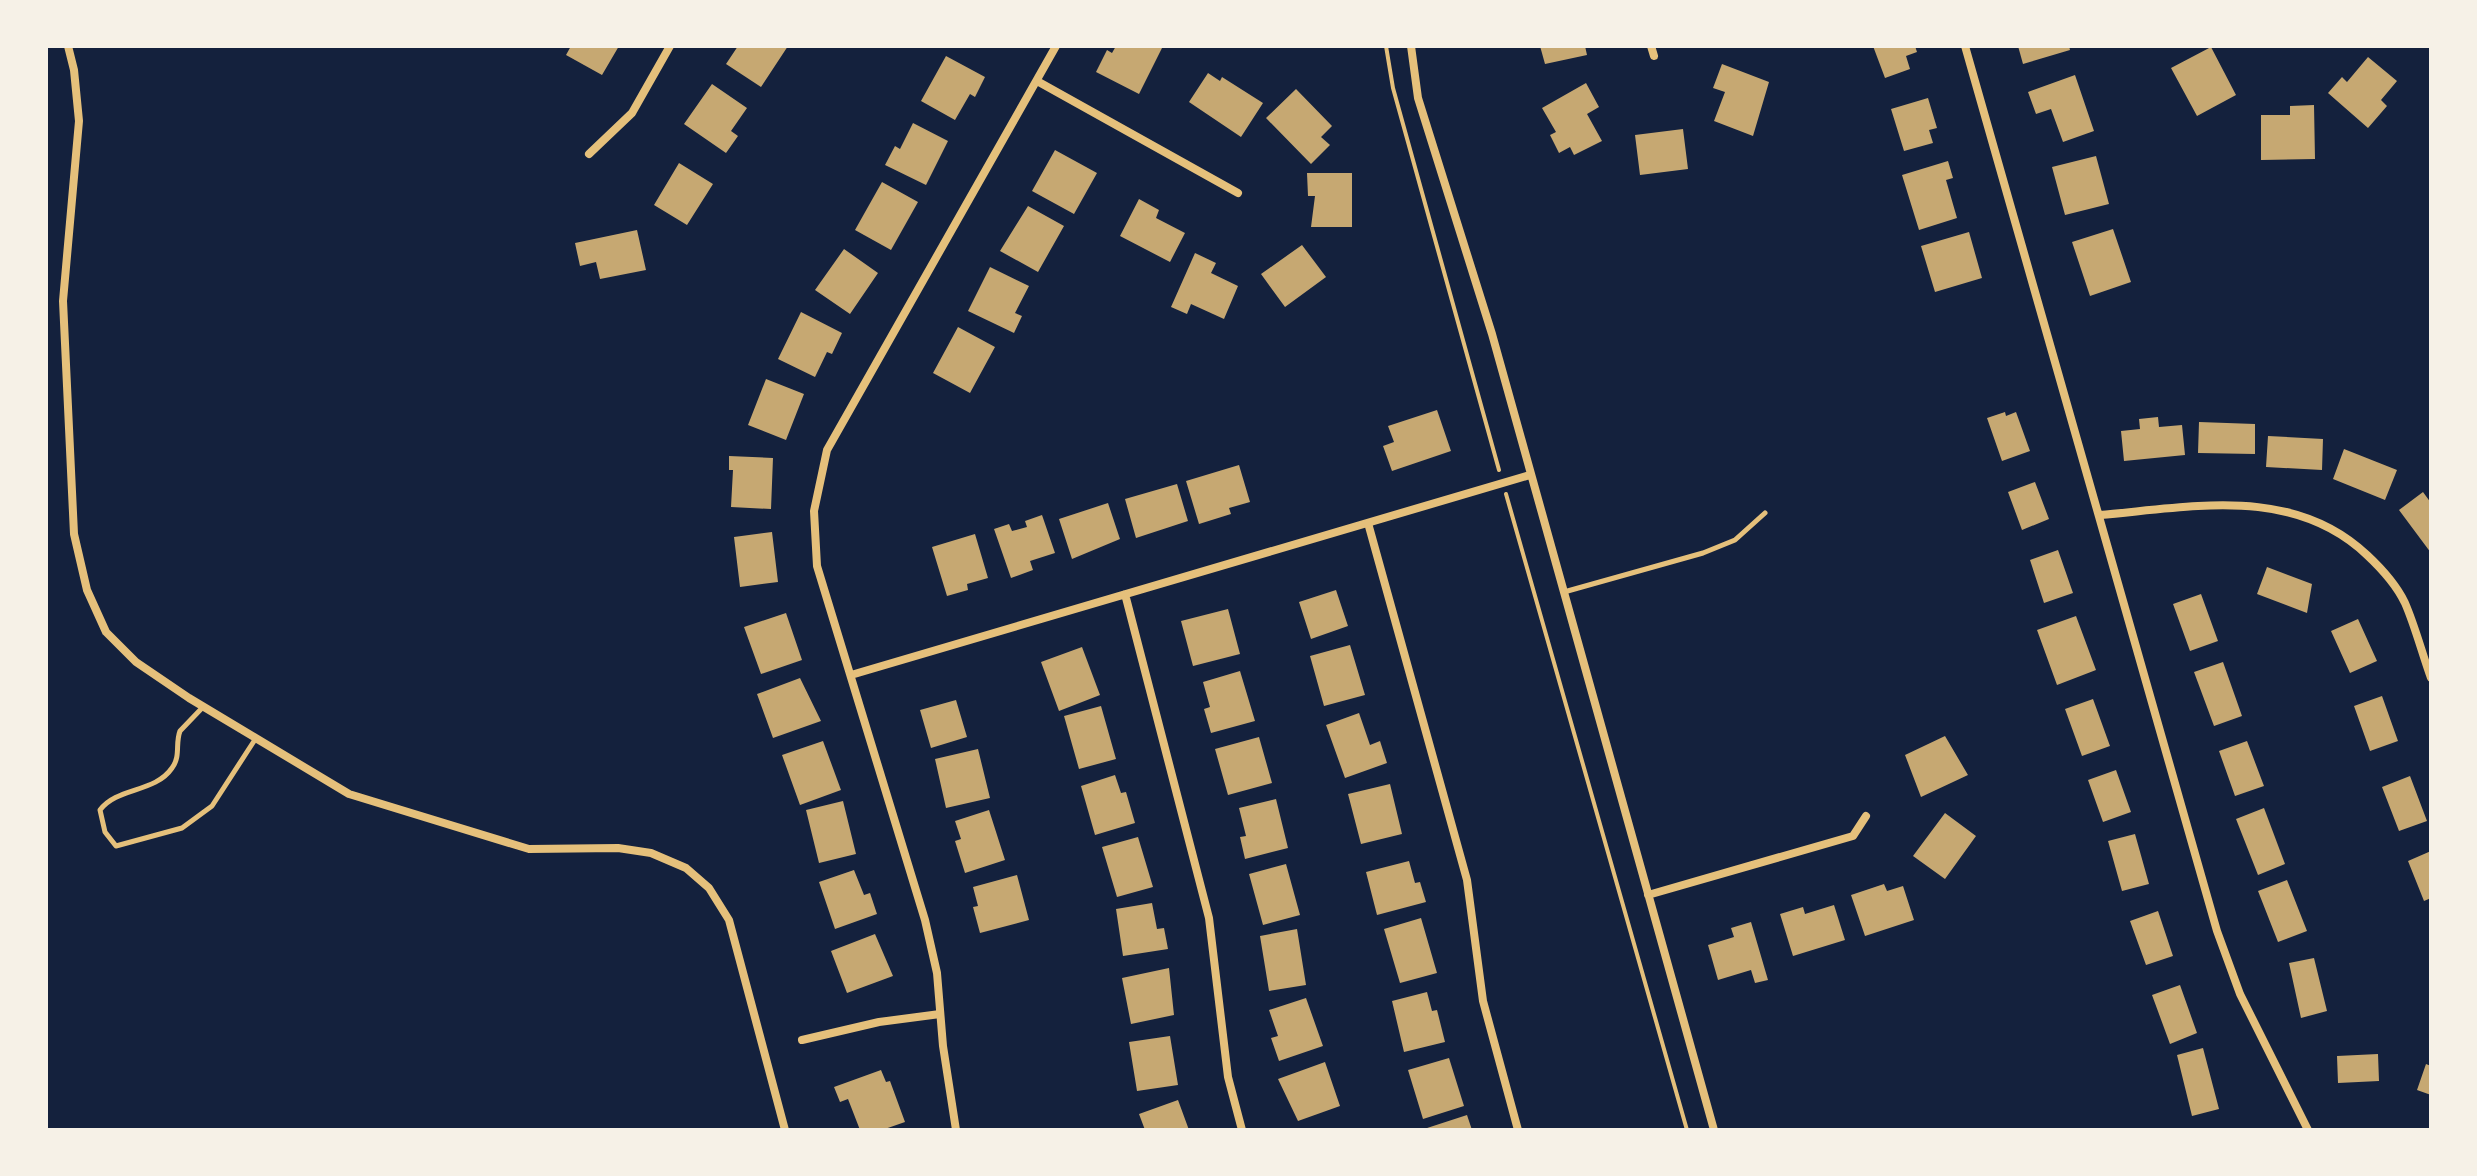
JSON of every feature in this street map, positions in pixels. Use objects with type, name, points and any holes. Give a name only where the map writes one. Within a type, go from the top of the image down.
[{"type":"street","points":[[68,46],[74,70],[79,121],[63,301],[74,534],[87,590],[106,632],[136,662],[203,707],[349,794],[529,849],[618,848],[651,853],[686,868],[709,888],[729,920],[785,1130]]},
{"type":"street","points":[[589,154],[632,113],[670,46]]},
{"type":"street","points":[[956,1130],[937,973],[925,920],[817,566],[814,511],[827,450],[1056,46]]},
{"type":"street","points":[[1411,46],[1418,98],[1492,334],[1714,1130]]},
{"type":"street","points":[[1651,46],[1654,56]]},
{"type":"street","points":[[1965,46],[2217,931],[2240,994],[2308,1130]]},
{"type":"street","points":[[1037,81],[1238,193]]},
{"type":"street","points":[[851,675],[1530,475]]},
{"type":"street","points":[[2100,515],[2234,504],[2267,506],[2314,519],[2354,543],[2384,571],[2404,601],[2431,678]]},
{"type":"street","points":[[1368,523],[1467,880],[1483,1001],[1518,1130]]},
{"type":"street","points":[[1125,594],[1209,918],[1228,1077],[1242,1130]]},
{"type":"street","points":[[1648,895],[1853,836],[1866,816]]},
{"type":"street","points":[[802,1040],[879,1022],[940,1014]]},
{"type":"lane","points":[[1563,592],[1703,553],[1735,540],[1765,513]]},
{"type":"lane","points":[[203,707],[180,731],[179,754],[172,769],[151,786],[105,803],[100,810],[105,832],[116,846],[182,828],[212,806],[256,738]]},
{"type":"path","points":[[1386,46],[1393,88],[1687,1130]]},
{"type":"building","points":[[571,46],[619,46],[602,75],[566,55]]},
{"type":"building","points":[[738,46],[788,46],[761,87],[726,64]]},
{"type":"building","points":[[1116,46],[1163,46],[1139,94],[1096,72],[1107,50],[1112,53]]},
{"type":"building","points":[[1540,46],[1585,46],[1587,55],[1545,64]]},
{"type":"building","points":[[1873,46],[1915,46],[1917,52],[1906,56],[1910,69],[1885,78]]},
{"type":"building","points":[[2018,46],[2069,46],[2070,50],[2023,64]]},
{"type":"building","points":[[2211,47],[2236,95],[2197,116],[2171,68]]},
{"type":"building","points":[[946,56],[985,77],[975,97],[970,94],[955,120],[921,101]]},
{"type":"building","points":[[2368,57],[2397,81],[2381,100],[2387,106],[2368,128],[2328,93],[2342,77],[2347,82]]},
{"type":"building","points":[[1722,64],[1769,82],[1753,136],[1714,121],[1725,92],[1713,88]]},
{"type":"building","points":[[1208,73],[1220,81],[1222,77],[1263,103],[1241,137],[1189,102]]},
{"type":"building","points":[[2075,75],[2094,131],[2063,142],[2051,109],[2036,114],[2028,92]]},
{"type":"building","points":[[1586,83],[1599,107],[1587,114],[1602,141],[1574,155],[1570,147],[1559,153],[1550,135],[1556,132],[1542,108]]},
{"type":"building","points":[[712,84],[747,108],[731,131],[738,136],[726,153],[684,124]]},
{"type":"building","points":[[1296,89],[1332,126],[1321,137],[1330,145],[1311,164],[1266,118]]},
{"type":"building","points":[[1928,98],[1937,128],[1929,130],[1933,143],[1904,151],[1891,109]]},
{"type":"building","points":[[2314,105],[2315,159],[2261,160],[2261,115],[2290,115],[2290,106]]},
{"type":"building","points":[[913,123],[948,141],[926,185],[885,165],[895,146],[900,149]]},
{"type":"building","points":[[1683,129],[1688,169],[1640,175],[1635,135]]},
{"type":"building","points":[[1055,150],[1097,173],[1074,214],[1032,191]]},
{"type":"building","points":[[2096,156],[2109,204],[2065,215],[2052,167]]},
{"type":"building","points":[[1948,161],[1953,178],[1946,180],[1957,218],[1919,230],[1902,175]]},
{"type":"building","points":[[679,163],[713,184],[687,225],[654,205]]},
{"type":"building","points":[[1307,173],[1352,173],[1352,227],[1311,227],[1315,196],[1308,196]]},
{"type":"building","points":[[882,182],[918,202],[891,250],[855,230]]},
{"type":"building","points":[[1139,199],[1159,210],[1156,218],[1185,233],[1170,262],[1120,236]]},
{"type":"building","points":[[1028,206],[1064,226],[1038,272],[1000,251]]},
{"type":"building","points":[[2113,229],[2131,282],[2090,296],[2072,242]]},
{"type":"building","points":[[637,230],[646,270],[600,279],[596,262],[580,266],[575,243]]},
{"type":"building","points":[[1969,232],[1982,278],[1935,292],[1921,246]]},
{"type":"building","points":[[1302,245],[1326,277],[1285,307],[1261,274]]},
{"type":"building","points":[[844,249],[878,273],[850,314],[815,290]]},
{"type":"building","points":[[1195,253],[1216,263],[1211,273],[1238,286],[1224,319],[1191,304],[1187,314],[1171,307]]},
{"type":"building","points":[[990,267],[1029,286],[1015,313],[1022,316],[1014,333],[968,311]]},
{"type":"building","points":[[801,312],[842,333],[832,354],[827,352],[815,377],[778,359]]},
{"type":"building","points":[[958,327],[995,347],[970,393],[933,373]]},
{"type":"building","points":[[766,379],[804,394],[786,440],[748,425]]},
{"type":"building","points":[[1437,410],[1451,451],[1392,471],[1383,446],[1394,442],[1388,426]]},
{"type":"building","points":[[2005,412],[2006,416],[2016,412],[2030,451],[2002,461],[1987,418]]},
{"type":"building","points":[[2158,417],[2159,427],[2182,425],[2185,455],[2124,461],[2121,431],[2140,429],[2139,419]]},
{"type":"building","points":[[2199,422],[2255,424],[2255,454],[2198,453]]},
{"type":"building","points":[[2268,436],[2323,439],[2322,470],[2266,467]]},
{"type":"building","points":[[2344,449],[2397,470],[2385,500],[2333,479]]},
{"type":"building","points":[[729,456],[773,458],[771,509],[731,507],[733,470],[729,470]]},
{"type":"building","points":[[1239,465],[1250,502],[1229,508],[1231,514],[1199,524],[1186,481]]},
{"type":"building","points":[[2035,482],[2049,519],[2022,530],[2008,492]]},
{"type":"building","points":[[1177,484],[1188,521],[1136,538],[1125,499]]},
{"type":"building","points":[[2423,492],[2431,503],[2431,553],[2399,510]]},
{"type":"building","points":[[1108,503],[1120,539],[1072,559],[1059,519]]},
{"type":"building","points":[[1042,515],[1055,553],[1030,561],[1033,570],[1011,578],[994,529],[1009,524],[1012,531],[1027,527],[1025,521]]},
{"type":"building","points":[[772,532],[778,582],[740,587],[734,537]]},
{"type":"building","points":[[975,534],[988,578],[967,584],[968,590],[947,596],[932,547]]},
{"type":"building","points":[[2058,550],[2073,593],[2044,603],[2030,560]]},
{"type":"building","points":[[2267,567],[2312,584],[2307,613],[2257,594]]},
{"type":"building","points":[[1336,590],[1348,626],[1311,639],[1299,602]]},
{"type":"building","points":[[2201,594],[2218,641],[2190,651],[2173,604]]},
{"type":"building","points":[[1228,609],[1240,654],[1193,666],[1181,621]]},
{"type":"building","points":[[786,613],[802,660],[761,674],[744,627]]},
{"type":"building","points":[[2076,616],[2096,670],[2057,685],[2037,630]]},
{"type":"building","points":[[2358,619],[2377,661],[2350,673],[2331,631]]},
{"type":"building","points":[[1350,645],[1365,695],[1324,706],[1310,656]]},
{"type":"building","points":[[1082,647],[1100,695],[1059,711],[1041,662]]},
{"type":"building","points":[[2223,662],[2242,716],[2214,726],[2194,672]]},
{"type":"building","points":[[1240,671],[1255,721],[1211,733],[1204,709],[1210,707],[1203,682]]},
{"type":"building","points":[[800,678],[821,721],[773,738],[757,694]]},
{"type":"building","points":[[2382,696],[2398,741],[2370,751],[2354,706]]},
{"type":"building","points":[[2093,699],[2110,746],[2082,756],[2065,709]]},
{"type":"building","points":[[956,700],[967,737],[931,748],[920,710]]},
{"type":"building","points":[[1101,706],[1116,759],[1079,769],[1064,716]]},
{"type":"building","points":[[1359,713],[1370,745],[1380,741],[1387,763],[1345,778],[1326,725]]},
{"type":"building","points":[[1945,736],[1968,775],[1921,797],[1905,755]]},
{"type":"building","points":[[1259,737],[1272,783],[1228,795],[1215,749]]},
{"type":"building","points":[[823,741],[841,790],[800,805],[782,755]]},
{"type":"building","points":[[2247,741],[2264,786],[2235,796],[2219,751]]},
{"type":"building","points":[[978,749],[990,798],[946,808],[935,759]]},
{"type":"building","points":[[2116,770],[2131,812],[2103,822],[2088,780]]},
{"type":"building","points":[[1115,775],[1121,793],[1126,792],[1135,823],[1095,835],[1081,786]]},
{"type":"building","points":[[2410,776],[2427,821],[2399,831],[2382,787]]},
{"type":"building","points":[[1390,784],[1402,834],[1361,844],[1348,794]]},
{"type":"building","points":[[1276,799],[1288,848],[1245,859],[1240,837],[1246,836],[1239,808]]},
{"type":"building","points":[[843,801],[856,854],[819,863],[806,810]]},
{"type":"building","points":[[2264,808],[2285,864],[2258,875],[2236,819]]},
{"type":"building","points":[[989,810],[1005,860],[965,873],[955,841],[961,839],[955,821]]},
{"type":"building","points":[[1945,813],[1976,836],[1945,879],[1913,856]]},
{"type":"building","points":[[2135,834],[2149,884],[2122,891],[2108,841]]},
{"type":"building","points":[[1138,837],[1153,887],[1117,897],[1102,847]]},
{"type":"building","points":[[2431,851],[2431,898],[2424,901],[2408,861]]},
{"type":"building","points":[[1409,861],[1415,883],[1420,882],[1426,902],[1377,915],[1366,872]]},
{"type":"building","points":[[1286,864],[1300,915],[1263,925],[1249,874]]},
{"type":"building","points":[[854,870],[864,895],[870,893],[877,914],[835,929],[819,882]]},
{"type":"building","points":[[1017,875],[1029,920],[980,933],[973,907],[978,906],[973,887]]},
{"type":"building","points":[[2287,880],[2307,931],[2278,942],[2258,891]]},
{"type":"building","points":[[1884,884],[1887,891],[1903,886],[1914,920],[1865,936],[1851,895]]},
{"type":"building","points":[[1152,903],[1157,929],[1164,928],[1168,949],[1123,956],[1116,909]]},
{"type":"building","points":[[1834,905],[1845,940],[1793,956],[1780,914],[1803,907],[1805,914]]},
{"type":"building","points":[[2158,911],[2173,956],[2146,965],[2130,921]]},
{"type":"building","points":[[1421,918],[1437,973],[1400,983],[1384,929]]},
{"type":"building","points":[[1751,922],[1768,980],[1755,983],[1751,970],[1718,980],[1708,945],[1734,937],[1731,928]]},
{"type":"building","points":[[1297,929],[1306,985],[1269,991],[1260,936]]},
{"type":"building","points":[[875,934],[893,976],[847,993],[831,951]]},
{"type":"building","points":[[2314,958],[2327,1011],[2301,1018],[2289,963]]},
{"type":"building","points":[[1169,968],[1174,1015],[1131,1024],[1122,978]]},
{"type":"building","points":[[2180,985],[2197,1033],[2170,1044],[2152,995]]},
{"type":"building","points":[[1427,992],[1432,1011],[1437,1010],[1445,1042],[1404,1052],[1392,1001]]},
{"type":"building","points":[[1306,998],[1323,1046],[1279,1061],[1271,1038],[1278,1036],[1269,1010]]},
{"type":"building","points":[[1170,1036],[1178,1085],[1137,1091],[1129,1042]]},
{"type":"building","points":[[2203,1048],[2219,1109],[2192,1116],[2177,1055]]},
{"type":"building","points":[[2378,1054],[2379,1081],[2338,1083],[2337,1056]]},
{"type":"building","points":[[1449,1058],[1464,1106],[1423,1119],[1408,1070]]},
{"type":"building","points":[[1325,1062],[1340,1106],[1298,1121],[1278,1079]]},
{"type":"building","points":[[2426,1064],[2431,1066],[2431,1095],[2417,1090]]},
{"type":"building","points":[[881,1070],[886,1082],[890,1081],[905,1122],[882,1130],[860,1130],[848,1099],[840,1102],[834,1087]]},
{"type":"building","points":[[1178,1100],[1189,1130],[1145,1130],[1139,1114]]},
{"type":"building","points":[[1467,1115],[1472,1130],[1424,1129]]}]
